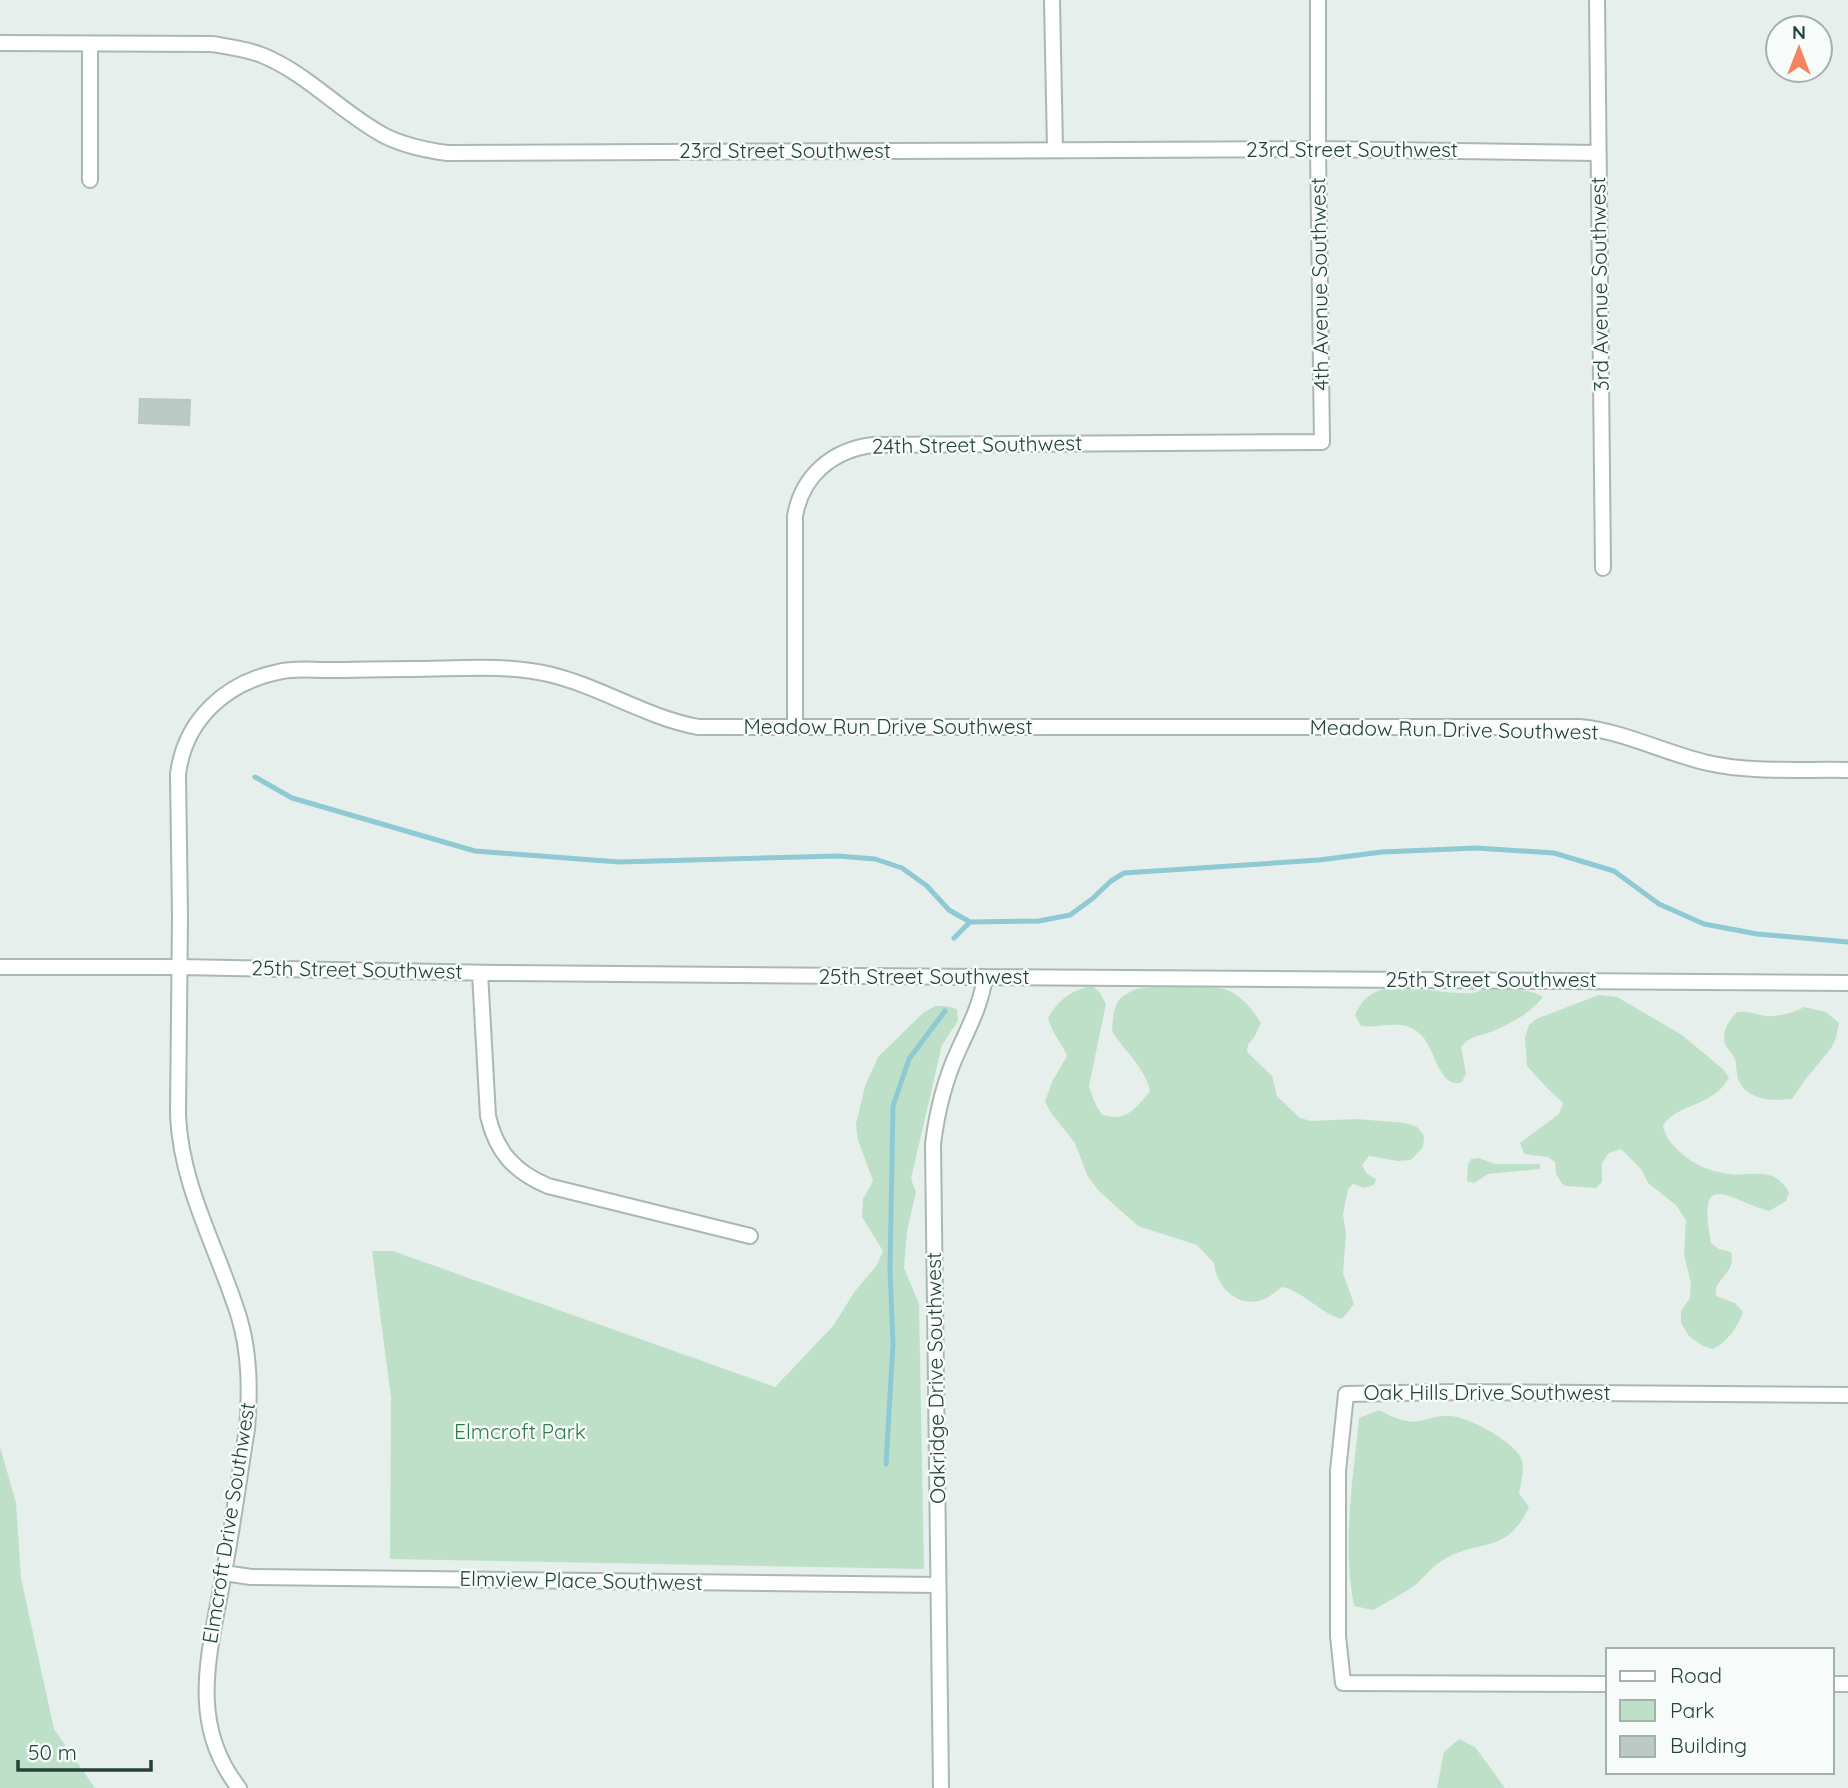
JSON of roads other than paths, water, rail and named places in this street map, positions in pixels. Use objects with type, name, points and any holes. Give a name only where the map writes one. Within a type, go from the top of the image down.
[{"type":"street","points":[[1052,0],[1055,149]]},
{"type":"street","name":"4th Avenue Southwest","points":[[1318,0],[1322,442]]},
{"type":"street","name":"3rd Avenue Southwest","points":[[1597,0],[1603,568]]},
{"type":"street","name":"23rd Street Southwest","points":[[0,43],[212,44],[239,48],[263,55],[282,65],[383,135],[422,150],[447,153],[1318,149],[1598,153]]},
{"type":"street","points":[[90,44],[90,180]]},
{"type":"street","name":"24th Street Southwest","points":[[795,726],[795,516],[797,503],[807,482],[836,456],[860,447],[873,446],[1322,442]]},
{"type":"street","name":"Meadow Run Drive Southwest","points":[[180,967],[177,790],[180,760],[192,731],[212,705],[252,680],[290,670],[518,669],[561,677],[658,716],[686,725],[710,728],[1578,727],[1614,733],[1710,764],[1748,768],[1848,770]]},
{"type":"street","name":"25th Street Southwest","points":[[0,967],[1848,983]]},
{"type":"street","name":"Elmcroft Drive Southwest","points":[[180,967],[179,1142],[190,1188],[239,1317],[248,1363],[250,1399],[247,1429],[207,1673],[207,1712],[218,1754],[239,1788]]},
{"type":"street","points":[[480,973],[488,1116],[492,1133],[506,1158],[526,1176],[548,1186],[750,1236]]},
{"type":"street","name":"Oakridge Drive Southwest","points":[[941,1788],[933,1144],[941,1099],[958,1051],[982,997],[985,977]]},
{"type":"street","name":"Oak Hills Drive Southwest","points":[[1606,1684],[1343,1683],[1338,1636],[1338,1471],[1346,1394],[1481,1392],[1848,1395]]},
{"type":"street","name":"Elmview Place Southwest","points":[[224,1573],[251,1577],[939,1585]]},
{"type":"waterway","points":[[255,777],[292,798],[475,851],[619,862],[838,856],[875,859],[902,868],[927,886],[949,910],[970,922],[1039,921],[1070,915],[1124,873],[1319,860],[1382,852],[1476,848],[1554,853],[1614,871],[1659,904],[1704,924],[1757,934],[1848,942]]},
{"type":"waterway","points":[[954,938],[970,922]]},
{"type":"waterway","points":[[886,1464],[893,1344],[890,1269],[893,1106],[909,1059],[945,1011]]},
{"type":"park label","name":"Elmcroft Park","points":[[520,1432]]}]
